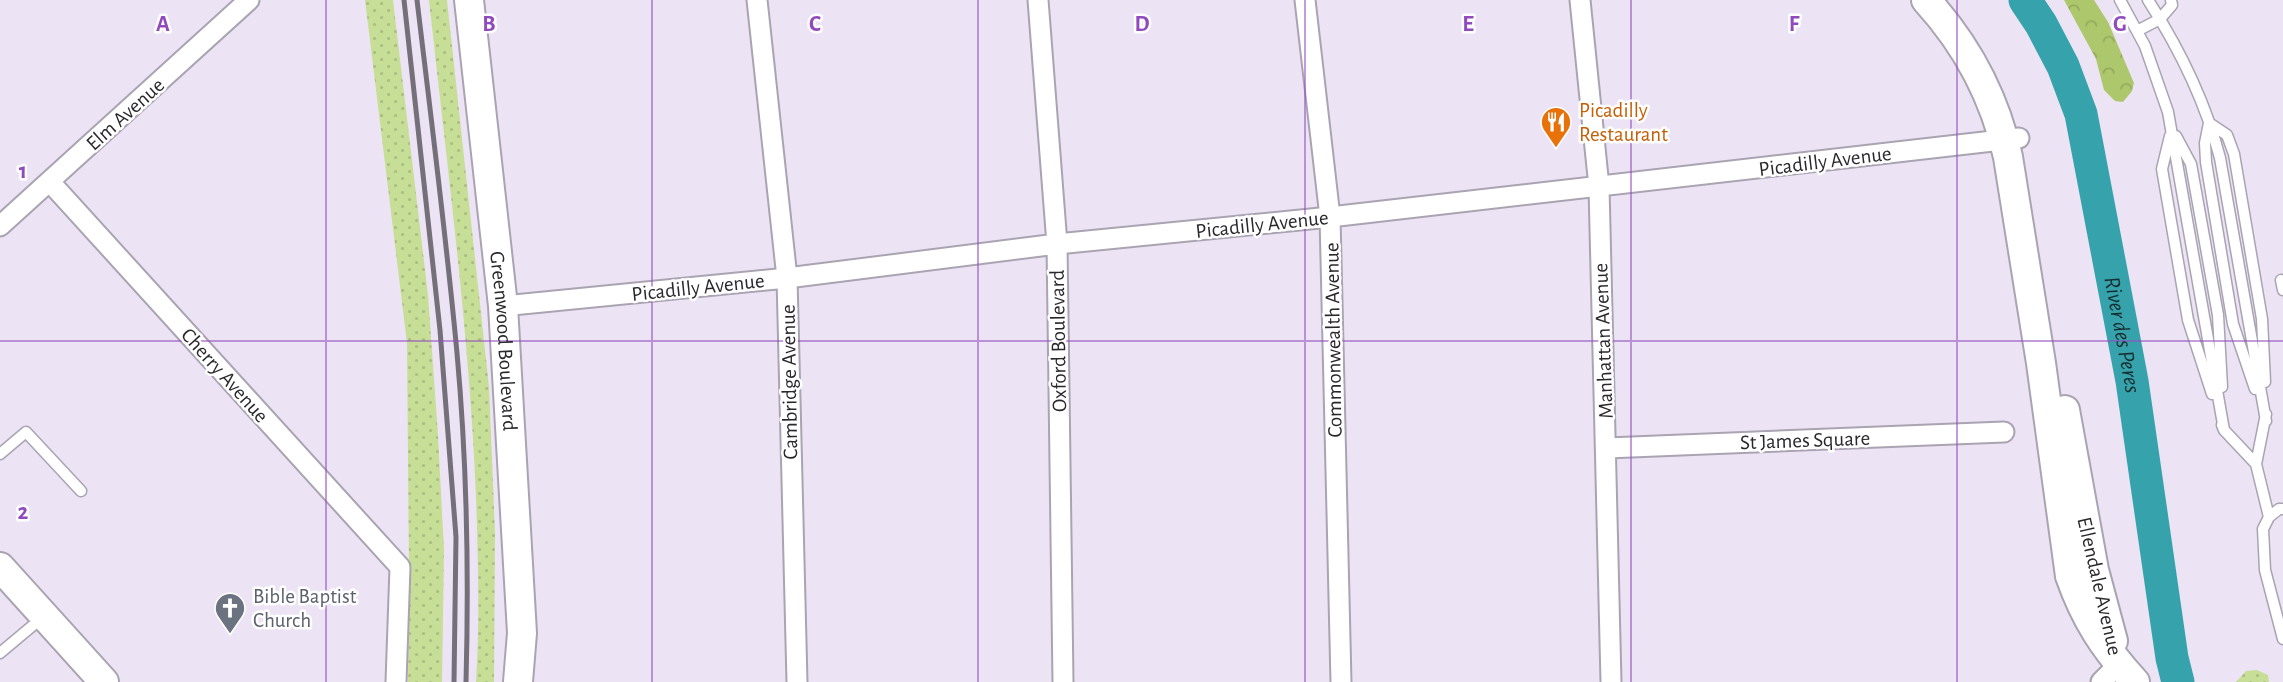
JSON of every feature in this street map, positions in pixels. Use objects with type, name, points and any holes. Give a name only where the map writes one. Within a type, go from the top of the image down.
[{"type":"main road","name":"Greenwood Boulevard","points":[[469,0],[503,306],[522,633],[518,682]]},
{"type":"main road","name":"Ellendale Avenue","points":[[1926,0],[1962,46],[2012,139]]},
{"type":"main road","name":"Ellendale Avenue","points":[[1948,0],[1977,39],[2004,90],[2094,570],[2119,674]]},
{"type":"main road","points":[[0,567],[104,682]]},
{"type":"street","name":"Elm Avenue","points":[[0,226],[249,0]]},
{"type":"street","name":"Cambridge Avenue","points":[[757,0],[786,278],[797,682]]},
{"type":"street","name":"Oxford Boulevard","points":[[1038,0],[1057,244],[1063,682]]},
{"type":"street","name":"Commonwealth Avenue","points":[[1306,0],[1329,217],[1341,682]]},
{"type":"street","name":"Manhattan Avenue","points":[[1580,0],[1599,187],[1611,682]]},
{"type":"street","name":"Picadilly Avenue","points":[[503,306],[786,278],[1057,244],[1329,217],[2012,139]]},
{"type":"street","name":"Cherry Avenue","points":[[50,182],[400,567],[396,682]]},
{"type":"street","name":"St James Square","points":[[1606,448],[2004,432]]},
{"type":"lane","points":[[2120,0],[2145,46],[2172,129],[2176,165],[2224,430]]},
{"type":"lane","points":[[2148,0],[2160,19],[2209,122],[2227,135],[2234,154],[2262,319],[2266,421],[2256,464],[2269,517]]},
{"type":"lane","points":[[2137,31],[2160,19],[2172,5],[2171,0]]},
{"type":"lane","points":[[2209,122],[2205,143],[2206,162],[2233,324],[2266,421]]},
{"type":"lane","points":[[2172,129],[2162,169],[2188,320],[2224,430],[2256,464]]},
{"type":"lane","points":[[2172,129],[2192,164],[2218,316],[2224,430]]},
{"type":"lane","points":[[0,454],[26,432],[80,491]]},
{"type":"lane","points":[[2283,509],[2269,517],[2263,529],[2266,570],[2283,639]]},
{"type":"lane","points":[[0,653],[44,616]]},
{"type":"green space","points":[[365,0],[393,0],[428,295],[444,550],[442,682],[408,682],[407,343]]},
{"type":"green space","points":[[429,0],[447,0],[489,387],[495,533],[494,682],[476,682],[478,589],[473,434],[457,248]]},
{"type":"green space","points":[[2064,0],[2094,0],[2108,22],[2134,83],[2132,91],[2123,102],[2115,101],[2104,90],[2096,59]]},
{"type":"green space","points":[[2257,670],[2268,675],[2269,682],[2236,682],[2246,671]]},
{"type":"waterway","name":"River des Peres","points":[[2025,0],[2063,66],[2081,114],[2132,381],[2172,658],[2178,682]]},
{"type":"railway","points":[[404,0],[440,330],[456,537],[454,682]]},
{"type":"railway","points":[[417,0],[448,265],[463,435],[466,682]]},
{"type":"place","name":"Picadilly Restaurant","points":[[1556,149]]},
{"type":"place","name":"Bible Baptist Church","points":[[230,635]]}]
